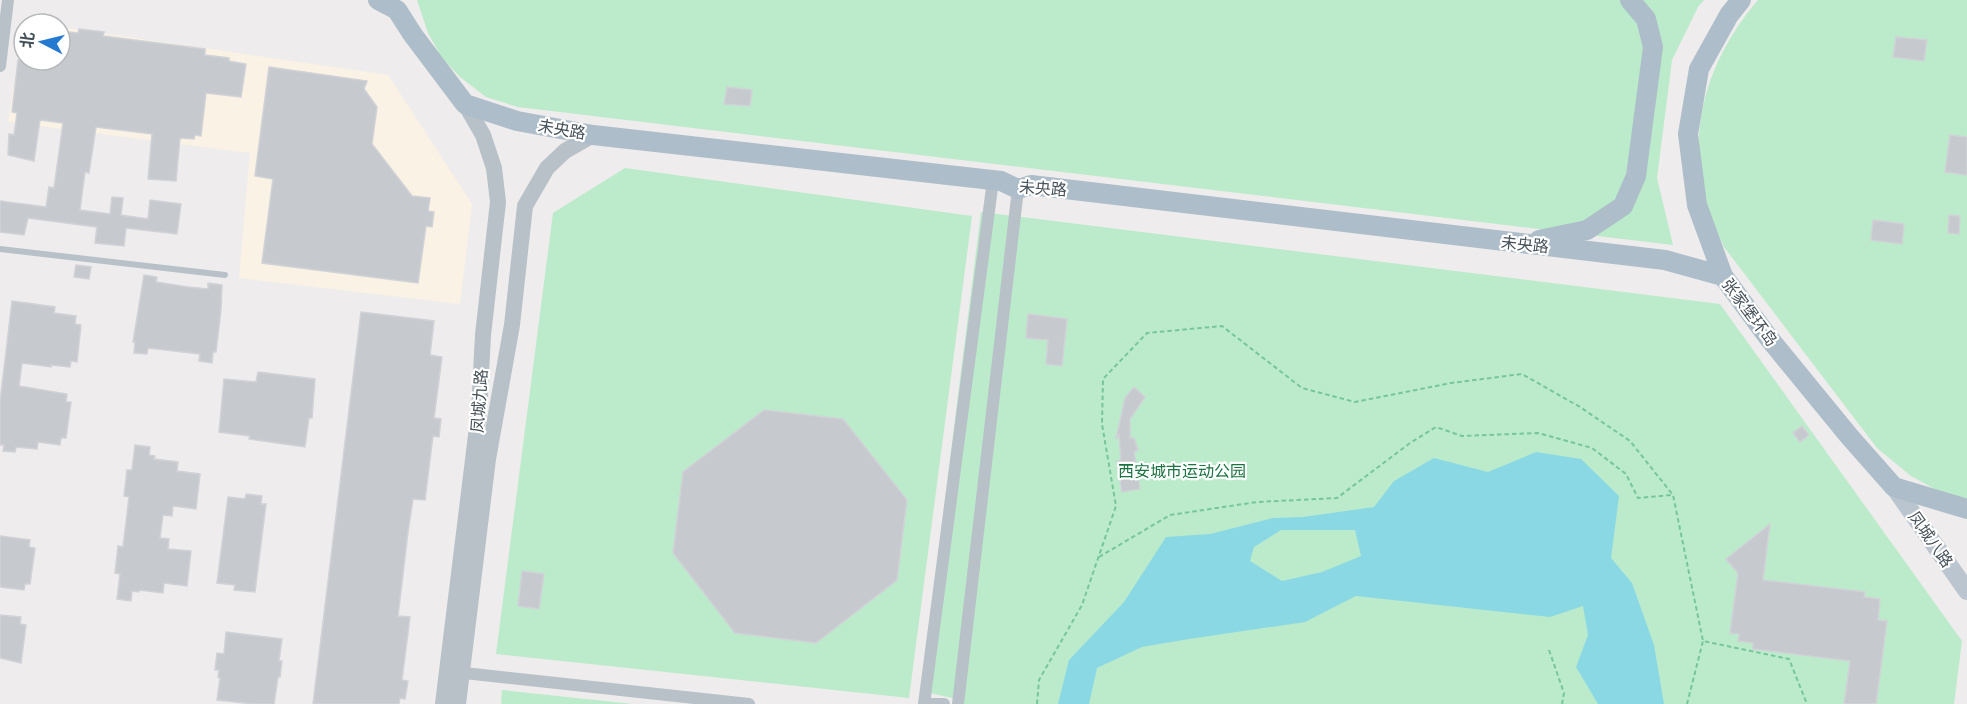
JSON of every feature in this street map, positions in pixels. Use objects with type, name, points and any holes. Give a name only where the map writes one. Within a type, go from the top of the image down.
[{"type":"main road","points":[[378,0],[397,10],[465,104]]},
{"type":"main road","points":[[405,0],[413,35]]},
{"type":"main road","points":[[1522,244],[1587,230],[1623,206],[1636,176],[1653,47],[1646,20],[1630,0]]},
{"type":"main road","name":"张家堡环岛","points":[[1741,0],[1729,15],[1699,69],[1688,134],[1697,205],[1723,276],[1783,355],[1894,487]]},
{"type":"main road","name":"未央路","points":[[465,104],[517,121],[593,135],[1001,181],[1018,189],[1031,185],[1665,260],[1723,276]]},
{"type":"main road","points":[[1894,487],[1967,509]]},
{"type":"main road","name":"凤城八路","points":[[1894,487],[1967,591]]},
{"type":"street","points":[[0,66],[8,0]]},
{"type":"street","name":"凤城九路","points":[[458,704],[454,672],[479,411],[483,335],[498,202],[494,168],[483,135],[465,104]]},
{"type":"street","name":"凤城九路","points":[[443,704],[454,672],[512,325],[525,206],[548,168],[565,151],[593,135]]},
{"type":"street","points":[[924,704],[993,180]]},
{"type":"street","points":[[958,704],[1018,189]]},
{"type":"street","points":[[454,672],[749,704]]},
{"type":"street","points":[[932,704],[944,704]]},
{"type":"lane","points":[[0,249],[225,274]]},
{"type":"path","points":[[1037,704],[1039,680],[1082,605],[1116,506],[1102,424],[1103,379],[1147,333],[1222,326],[1302,388],[1355,402],[1451,383],[1522,374],[1580,407],[1630,441],[1673,495],[1703,641],[1687,704]]},
{"type":"path","points":[[1099,557],[1170,515],[1257,502],[1337,498],[1410,443],[1436,427],[1462,435],[1538,433],[1592,448],[1626,474],[1638,498],[1673,495]]},
{"type":"path","points":[[1703,641],[1789,659],[1807,704]]},
{"type":"path","points":[[1549,650],[1564,693],[1562,704]]},
{"type":"shaded area","points":[[72,29],[388,75],[472,204],[460,304],[239,278],[250,153],[8,122],[16,72],[72,72]]},
{"type":"green space","points":[[417,0],[1704,0],[1698,7],[1672,60],[1657,178],[1673,245],[518,107],[486,97],[460,77],[442,58],[428,33]]},
{"type":"green space","points":[[1758,0],[1967,0],[1967,502],[1942,493],[1911,476],[1877,448],[1724,247],[1712,221],[1702,184],[1699,155],[1700,127],[1705,100],[1713,73],[1725,48],[1740,23]]},
{"type":"green space","points":[[625,168],[972,216],[909,698],[496,654],[553,213]]},
{"type":"green space","name":"西安城市运动公园","points":[[981,212],[1720,304],[1962,641],[1954,704],[958,704],[952,698],[921,691]]},
{"type":"green space","points":[[502,690],[633,704],[501,704]]},
{"type":"water","points":[[1536,452],[1581,459],[1619,496],[1611,558],[1632,583],[1654,645],[1664,704],[1598,704],[1576,667],[1588,635],[1583,606],[1550,617],[1356,596],[1305,622],[1142,647],[1097,668],[1089,704],[1058,704],[1069,660],[1124,602],[1166,537],[1210,534],[1273,518],[1303,517],[1374,507],[1394,481],[1434,458],[1488,472]],"holes":[[[1281,530],[1355,530],[1361,556],[1322,572],[1282,581],[1250,561],[1254,547]]]},
{"type":"building","points":[[79,29],[104,32],[103,36],[205,49],[205,55],[229,58],[229,61],[246,64],[241,97],[206,93],[201,136],[195,135],[194,139],[180,138],[176,181],[148,179],[152,134],[96,127],[89,173],[85,172],[80,210],[110,214],[112,197],[123,198],[121,215],[148,219],[150,200],[181,204],[177,234],[126,228],[124,246],[95,243],[97,227],[28,218],[24,235],[0,232],[0,201],[46,207],[49,187],[54,188],[63,123],[40,120],[34,161],[8,155],[9,134],[14,135],[17,113],[12,112],[17,72],[72,72],[72,32],[78,33]]},
{"type":"building","points":[[1896,37],[1927,40],[1924,61],[1893,57]]},
{"type":"building","points":[[269,67],[367,81],[364,89],[377,107],[372,144],[412,196],[430,198],[428,211],[434,212],[432,227],[426,226],[418,283],[262,263],[273,179],[255,176]]},
{"type":"building","points":[[727,87],[752,90],[750,106],[724,104]]},
{"type":"building","points":[[1950,135],[1967,137],[1967,175],[1945,172]]},
{"type":"building","points":[[1949,215],[1960,216],[1959,234],[1948,233]]},
{"type":"building","points":[[1873,220],[1904,224],[1902,244],[1871,240]]},
{"type":"building","points":[[76,265],[91,267],[89,279],[74,277]]},
{"type":"building","points":[[144,275],[157,277],[156,282],[188,287],[208,289],[208,283],[222,285],[216,352],[213,352],[212,363],[199,361],[200,354],[148,348],[147,354],[134,353],[135,342],[133,342]]},
{"type":"building","points":[[12,301],[55,307],[54,313],[76,316],[75,324],[81,325],[77,362],[71,361],[70,367],[22,363],[19,386],[67,394],[66,402],[71,402],[66,438],[61,438],[60,445],[38,442],[37,449],[16,447],[15,452],[3,451],[4,445],[0,445],[0,402]]},
{"type":"building","points":[[361,312],[434,321],[430,355],[442,357],[434,418],[441,419],[439,437],[433,436],[425,500],[413,499],[408,532],[398,616],[410,617],[402,680],[408,681],[405,699],[400,698],[399,704],[313,704]]},
{"type":"building","points":[[1028,314],[1067,319],[1062,366],[1046,364],[1048,340],[1026,338]]},
{"type":"building","points":[[258,372],[315,379],[312,418],[309,418],[305,447],[219,432],[224,379],[256,382]]},
{"type":"building","points":[[1134,387],[1145,397],[1130,419],[1130,438],[1134,438],[1138,450],[1134,452],[1140,489],[1122,492],[1117,461],[1121,460],[1119,435],[1116,439],[1125,398]]},
{"type":"building","points":[[764,410],[843,419],[907,500],[897,580],[816,643],[735,633],[673,553],[683,472]]},
{"type":"building","points":[[1802,426],[1809,435],[1800,442],[1793,433]]},
{"type":"building","points":[[135,445],[150,447],[149,455],[155,456],[154,459],[178,462],[177,471],[200,474],[196,509],[173,506],[172,516],[163,515],[160,538],[169,539],[168,549],[191,551],[187,586],[164,583],[163,593],[132,591],[131,601],[117,599],[120,574],[115,573],[118,546],[123,547],[129,497],[124,496],[127,470],[132,470]]},
{"type":"building","points":[[246,494],[262,496],[261,504],[266,504],[255,592],[234,590],[235,585],[217,583],[228,497],[245,499]]},
{"type":"building","points":[[1770,524],[1763,580],[1865,592],[1864,597],[1880,599],[1878,620],[1887,621],[1876,704],[1844,704],[1850,661],[1753,649],[1753,643],[1738,641],[1739,634],[1730,633],[1738,573],[1726,559]]},
{"type":"building","points":[[0,536],[30,540],[29,547],[35,548],[30,584],[25,584],[24,590],[0,587]]},
{"type":"building","points":[[522,571],[544,574],[539,609],[518,606]]},
{"type":"building","points":[[0,615],[21,617],[20,624],[26,625],[21,663],[0,658]]},
{"type":"building","points":[[226,632],[282,639],[279,661],[282,661],[274,704],[217,700],[220,678],[218,677],[219,670],[215,670],[217,653],[224,654]]}]
